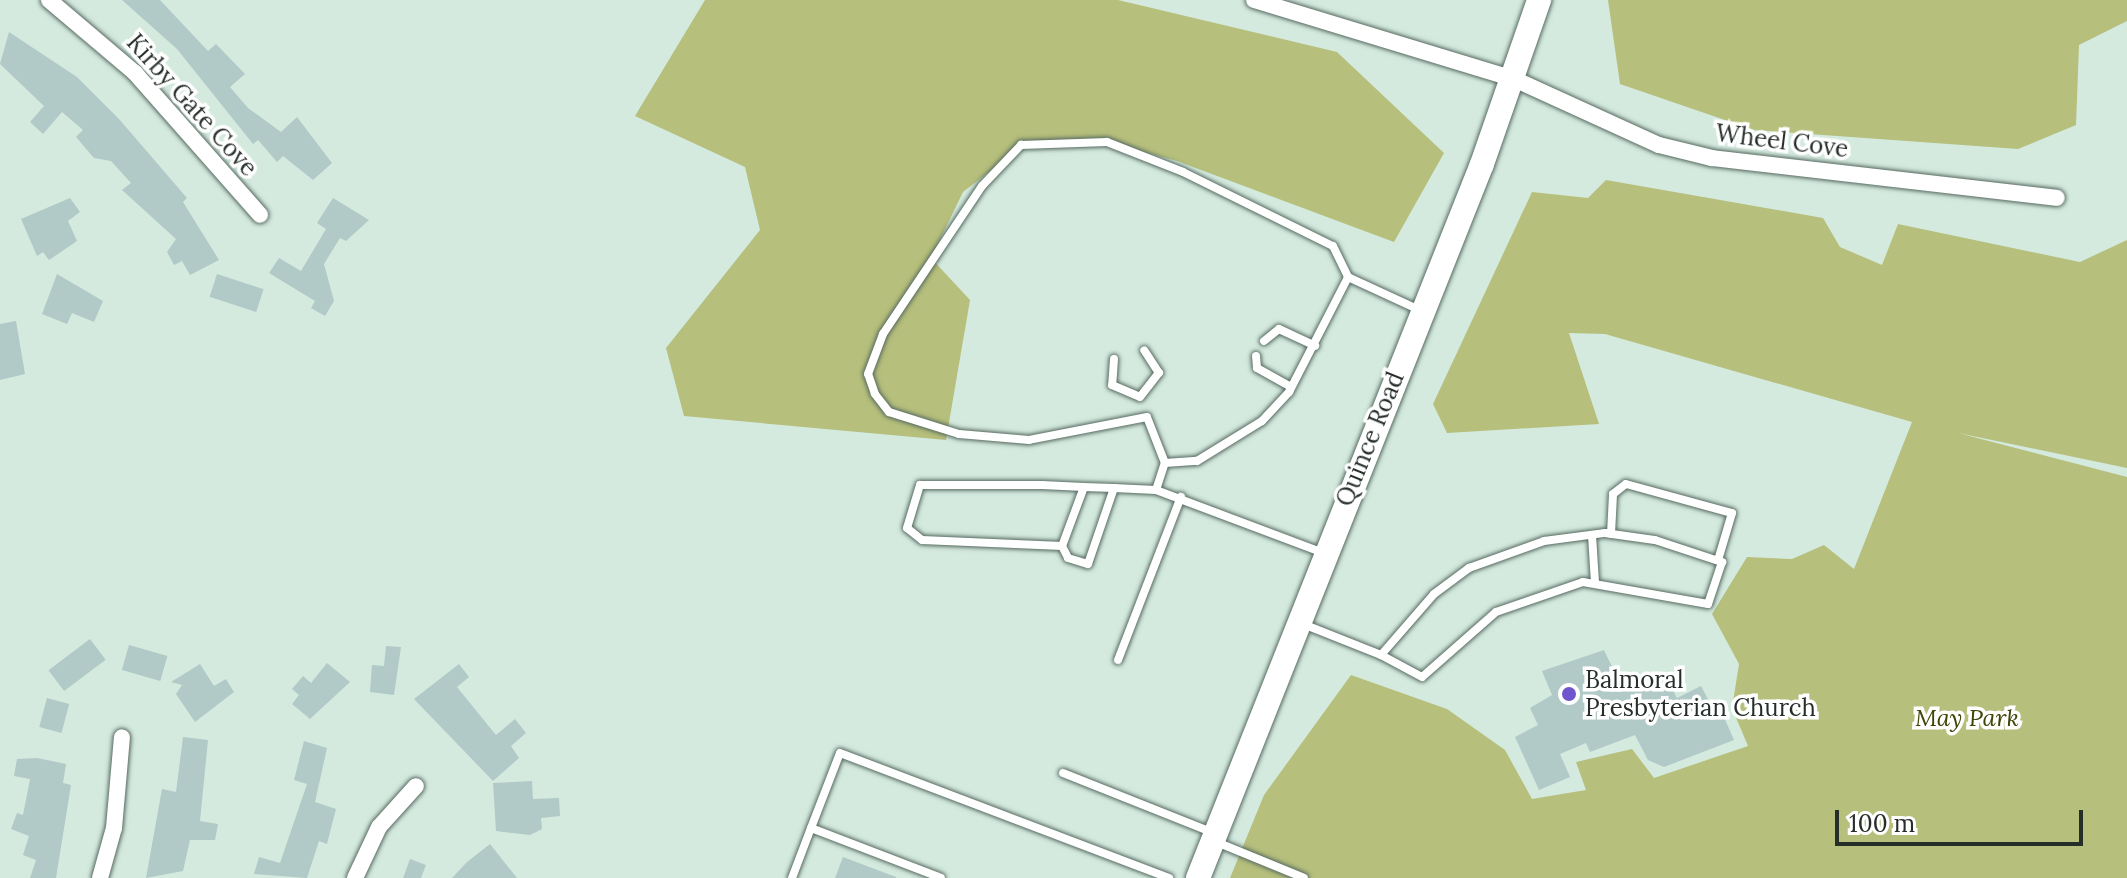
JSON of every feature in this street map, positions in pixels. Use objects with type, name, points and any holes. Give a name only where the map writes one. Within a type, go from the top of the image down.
[{"type":"main road","name":"Quince Road","points":[[1198,878],[1482,164],[1539,0]]},
{"type":"street","name":"Kirby Gate Cove","points":[[49,0],[135,73],[260,215]]},
{"type":"street","name":"Wheel Cove","points":[[1254,0],[1514,79],[1659,145],[1712,158],[2057,198]]},
{"type":"street","points":[[100,878],[114,828],[122,737]]},
{"type":"street","points":[[355,878],[379,827],[416,786]]},
{"type":"lane","points":[[1147,417],[1029,440],[959,434],[889,412],[875,394],[868,374],[883,334],[982,186],[1021,145],[1107,142],[1183,172],[1333,246],[1348,277],[1422,312]]},
{"type":"lane","points":[[1165,463],[1197,461],[1228,447],[1291,387],[1315,346],[1348,277]]},
{"type":"lane","points":[[1264,341],[1279,329],[1315,346]]},
{"type":"lane","points":[[1140,397],[1159,373],[1144,350]]},
{"type":"lane","points":[[1256,356],[1257,368],[1291,387]]},
{"type":"lane","points":[[1114,359],[1112,385],[1140,397],[1165,463],[1156,490]]},
{"type":"lane","points":[[1298,622],[1381,655],[1422,677],[1496,612],[1545,591],[1595,583],[1699,606],[1708,604],[1732,513],[1626,484],[1613,494],[1611,534]]},
{"type":"lane","points":[[1062,546],[922,540],[907,528],[920,485],[1156,490],[1325,553]]},
{"type":"lane","points":[[1084,487],[1062,546],[1068,558],[1088,564],[1114,488]]},
{"type":"lane","points":[[1118,660],[1181,497]]},
{"type":"lane","points":[[1381,655],[1434,594],[1469,568],[1544,541],[1611,534],[1719,557]]},
{"type":"lane","points":[[1592,535],[1595,583]]},
{"type":"lane","points":[[792,878],[840,753],[1169,878]]},
{"type":"lane","points":[[1063,773],[1304,878]]},
{"type":"lane","points":[[811,828],[941,878]]},
{"type":"green space","points":[[705,0],[1118,0],[1337,52],[1444,153],[1394,242],[1177,161],[1095,139],[1021,147],[963,192],[931,258],[970,300],[946,440],[684,416],[666,348],[760,230],[745,167],[635,116]]},
{"type":"green space","points":[[1608,0],[2127,0],[2127,21],[2079,45],[2076,125],[2018,149],[1754,130],[1620,84]]},
{"type":"green space","name":"May Park","points":[[1606,180],[1823,218],[1840,247],[1882,265],[1898,224],[2080,262],[2127,240],[2127,468],[1958,433],[2127,477],[2127,878],[1230,878],[1264,795],[1351,675],[1447,709],[1505,750],[1532,799],[1586,790],[1576,762],[1632,749],[1654,778],[1748,746],[1732,708],[1739,664],[1712,614],[1747,557],[1792,559],[1824,545],[1854,569],[1912,422],[1605,334],[1569,333],[1599,424],[1447,433],[1433,404],[1532,192],[1588,198]]},
{"type":"building","points":[[122,0],[160,0],[208,51],[216,44],[245,74],[230,87],[248,108],[281,132],[297,117],[332,163],[313,180],[283,156],[277,162],[258,140],[253,144],[177,49]]},
{"type":"building","points":[[9,32],[77,77],[119,119],[187,198],[183,202],[219,260],[190,275],[182,261],[174,265],[167,252],[176,239],[122,190],[131,183],[111,161],[94,158],[76,137],[83,130],[62,112],[43,134],[30,122],[44,106],[0,64]]},
{"type":"building","points":[[70,198],[80,212],[68,221],[77,241],[49,260],[43,252],[37,256],[21,219]]},
{"type":"building","points":[[333,198],[369,220],[346,241],[340,238],[324,264],[334,301],[325,316],[311,308],[315,301],[269,273],[279,258],[301,271],[326,229],[317,223]]},
{"type":"building","points":[[57,274],[103,301],[94,322],[72,313],[67,324],[42,314]]},
{"type":"building","points":[[217,274],[264,289],[256,312],[210,297]]},
{"type":"building","points":[[16,321],[25,374],[0,380],[0,324]]},
{"type":"building","points":[[90,639],[106,660],[64,691],[48,670]]},
{"type":"building","points":[[129,645],[167,656],[160,681],[122,670]]},
{"type":"building","points":[[386,646],[401,647],[394,695],[370,692],[372,665],[384,666]]},
{"type":"building","points":[[1604,650],[1623,690],[1663,671],[1677,698],[1701,686],[1709,701],[1716,699],[1734,740],[1664,767],[1648,760],[1635,735],[1590,752],[1586,743],[1560,754],[1570,777],[1539,790],[1515,737],[1538,725],[1530,708],[1552,695],[1542,671]]},
{"type":"building","points":[[327,663],[350,682],[310,719],[292,704],[299,695],[292,689],[303,676],[311,683]]},
{"type":"building","points":[[200,664],[214,686],[226,679],[234,692],[195,722],[176,694],[182,685],[171,682]]},
{"type":"building","points":[[459,664],[469,677],[457,687],[496,735],[515,719],[526,733],[511,746],[519,758],[493,781],[414,699]]},
{"type":"building","points":[[47,698],[69,704],[61,733],[39,727]]},
{"type":"building","points":[[183,737],[208,740],[200,821],[218,824],[215,840],[190,840],[183,871],[146,878],[162,789],[176,792]]},
{"type":"building","points":[[304,741],[327,748],[315,802],[336,809],[327,844],[319,841],[307,878],[254,874],[259,857],[280,863],[307,784],[294,780]]},
{"type":"building","points":[[37,758],[66,764],[63,783],[71,785],[56,878],[30,878],[36,860],[23,855],[29,836],[11,829],[17,813],[23,815],[30,779],[14,776],[17,759]]},
{"type":"building","points":[[532,781],[533,799],[559,798],[560,816],[541,818],[542,829],[530,835],[496,831],[493,783]]},
{"type":"building","points":[[490,844],[517,878],[452,878],[467,862]]},
{"type":"building","points":[[843,857],[896,877],[896,878],[835,878]]},
{"type":"building","points":[[410,859],[426,865],[421,878],[403,878]]},
{"type":"place","name":"Balmoral Presbyterian Church","points":[[1569,694]]}]
